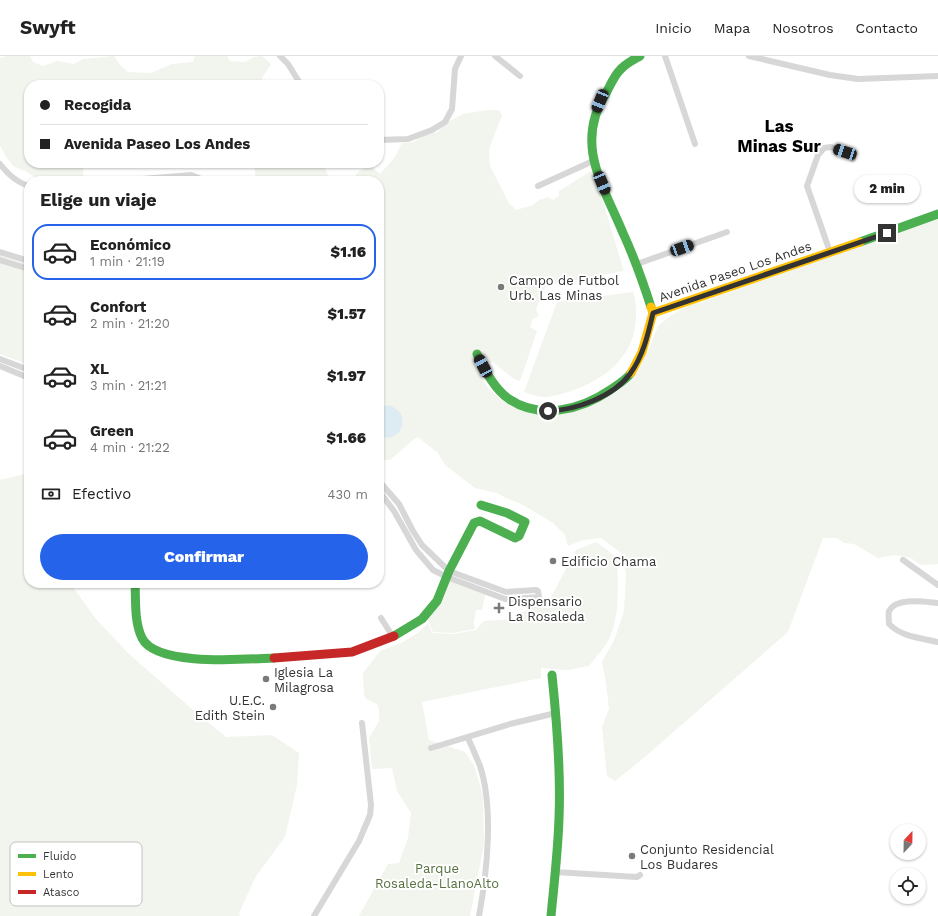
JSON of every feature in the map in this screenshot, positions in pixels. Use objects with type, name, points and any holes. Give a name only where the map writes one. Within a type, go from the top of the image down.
[{"type":"street","points":[[280,56],[292,69],[298,80]]},
{"type":"street","points":[[384,140],[408,138],[432,130],[445,122],[452,109],[455,69],[461,56]]},
{"type":"street","points":[[495,56],[520,76]]},
{"type":"street","name":"Avenida Paseo Los Andes","points":[[640,56],[621,70],[600,101],[593,118],[591,134],[593,161],[596,170],[637,264],[653,313],[938,214]]},
{"type":"street","points":[[666,56],[695,144]]},
{"type":"street","points":[[749,56],[830,76],[858,79],[938,76]]},
{"type":"street","points":[[830,252],[807,186],[818,155],[824,148],[831,147],[845,152],[852,159]]},
{"type":"street","points":[[538,186],[593,161]]},
{"type":"street","points":[[0,164],[8,174],[24,184]]},
{"type":"street","points":[[179,176],[194,176]]},
{"type":"street","points":[[637,264],[727,232]]},
{"type":"street","points":[[0,252],[24,259]]},
{"type":"street","points":[[0,260],[24,267]]},
{"type":"street","points":[[477,354],[489,377],[509,399],[530,409],[548,411],[575,408],[607,393],[630,374],[648,339],[653,313]]},
{"type":"street","points":[[0,359],[24,368]]},
{"type":"street","points":[[0,366],[24,376]]},
{"type":"street","points":[[384,487],[399,504],[422,545],[448,574],[505,598],[513,599],[539,597],[538,591],[536,590],[506,592],[448,574],[434,570],[416,550],[394,511],[384,498]]},
{"type":"street","points":[[135,588],[138,627],[146,644],[155,650],[186,658],[202,660],[237,660],[352,652],[393,637],[422,619],[427,614],[437,601],[448,574],[474,523],[480,521],[515,538],[519,536],[525,522],[507,513],[481,505]]},
{"type":"street","points":[[903,560],[938,585]]},
{"type":"street","points":[[938,603],[917,601],[903,602],[894,605],[888,612],[889,624],[895,630],[903,634],[938,642]]},
{"type":"street","points":[[381,618],[393,637]]},
{"type":"street","points":[[551,916],[559,811],[556,714],[552,675]]},
{"type":"street","points":[[431,748],[510,724],[556,714]]},
{"type":"street","points":[[314,916],[360,841],[370,815],[362,723]]},
{"type":"street","points":[[468,738],[480,767],[487,798],[488,840],[485,886],[479,916]]},
{"type":"street","points":[[555,872],[637,877],[640,875]]},
{"type":"green space","points":[[7,56],[30,56],[33,62],[43,66],[57,61],[74,64],[83,59],[114,56],[120,65],[128,72],[151,73],[172,64],[193,62],[195,56],[227,56],[230,61],[245,62],[254,57],[262,56],[271,64],[262,78],[263,80],[24,80],[24,168],[83,168],[84,176],[33,176],[13,166],[0,146],[0,58]]},
{"type":"green space","points":[[487,110],[499,110],[502,115],[489,149],[490,166],[509,203],[516,210],[533,205],[539,200],[548,197],[553,200],[559,196],[559,191],[591,171],[598,186],[624,271],[548,285],[543,290],[536,310],[539,316],[533,319],[530,327],[537,331],[520,381],[514,379],[493,362],[481,364],[482,379],[489,389],[506,403],[533,413],[553,416],[576,411],[597,403],[633,379],[648,351],[658,326],[670,316],[684,308],[938,217],[938,564],[921,565],[911,558],[896,555],[878,558],[854,544],[844,543],[837,538],[823,538],[788,632],[639,762],[615,781],[607,776],[602,727],[609,709],[602,662],[615,638],[624,611],[626,574],[621,553],[601,538],[583,540],[568,546],[565,535],[553,523],[523,505],[497,493],[475,488],[445,465],[438,453],[418,437],[390,460],[384,460],[384,176],[356,176],[358,172],[365,168],[373,168],[380,174],[395,157],[402,143],[414,142],[424,135],[438,132],[444,124],[463,114]]},
{"type":"green space","points":[[255,168],[325,168],[328,176],[255,176]]},
{"type":"green space","points":[[0,255],[24,262],[24,363],[0,354]]},
{"type":"green space","points":[[633,292],[636,306],[635,330],[624,355],[616,365],[594,381],[568,392],[544,397],[524,392],[557,302]]},
{"type":"green space","points":[[24,474],[24,588],[74,588],[96,619],[129,654],[226,737],[272,735],[299,753],[297,785],[285,837],[256,876],[239,913],[240,916],[0,916],[0,480]]},
{"type":"green space","name":"Parque Rosaleda-LlanoAlto","points":[[596,542],[617,558],[617,604],[614,626],[610,636],[605,646],[589,666],[567,670],[541,668],[541,678],[422,702],[429,740],[465,752],[474,765],[483,795],[484,844],[470,916],[359,916],[388,864],[399,863],[408,838],[411,813],[397,791],[392,768],[372,769],[369,738],[379,721],[379,709],[377,704],[366,699],[364,695],[363,673],[380,651],[403,642],[419,632],[428,623],[432,633],[453,634],[476,630],[484,621],[513,619],[523,612],[550,599],[576,550]]},
{"type":"green space","points":[[450,578],[486,592],[482,610],[476,610],[474,622],[475,629],[452,633],[433,632],[426,616],[441,599]]},
{"type":"shaded area","points":[[387,405],[396,408],[401,414],[403,420],[399,432],[387,438],[384,437],[384,406]]},
{"type":"traffic: fast","points":[[640,56],[622,68],[611,84],[597,112],[592,130],[592,147],[600,181],[631,251],[651,307]]},
{"type":"traffic: fast","points":[[860,242],[938,214]]},
{"type":"traffic: fast","points":[[477,354],[490,379],[504,395],[521,405],[547,411],[560,410],[586,403],[610,390],[631,373]]},
{"type":"traffic: fast","points":[[394,636],[422,619],[437,601],[449,571],[474,523],[480,521],[515,538],[519,536],[525,522],[507,513],[481,505]]},
{"type":"traffic: fast","points":[[135,588],[139,632],[142,638],[151,647],[165,654],[203,659],[224,660],[274,658]]},
{"type":"traffic: fast","points":[[551,916],[558,843],[559,800],[558,747],[552,675]]},
{"type":"traffic: slow","points":[[651,307],[653,313],[860,242]]},
{"type":"traffic: slow","points":[[631,373],[642,352],[653,313]]},
{"type":"traffic: jam","points":[[274,658],[352,652],[394,636]]},
{"type":"place","name":"Campo de Futbol Urb. Las Minas","points":[[501,287]]},
{"type":"place","name":"Edificio Chama","points":[[553,561]]},
{"type":"place","name":"Dispensario La Rosaleda","points":[[499,608]]},
{"type":"place","name":"Iglesia La Milagrosa","points":[[266,679]]},
{"type":"place","name":"U.E.C. Edith Stein","points":[[273,707]]},
{"type":"place","name":"Conjunto Residencial Los Budares","points":[[632,856]]},
{"type":"district","name":"Las Minas Sur","points":[[779,136]]},
{"type":"route","points":[[548,411],[575,408],[592,401],[607,393],[630,374],[648,339],[653,313],[887,233]]}]
